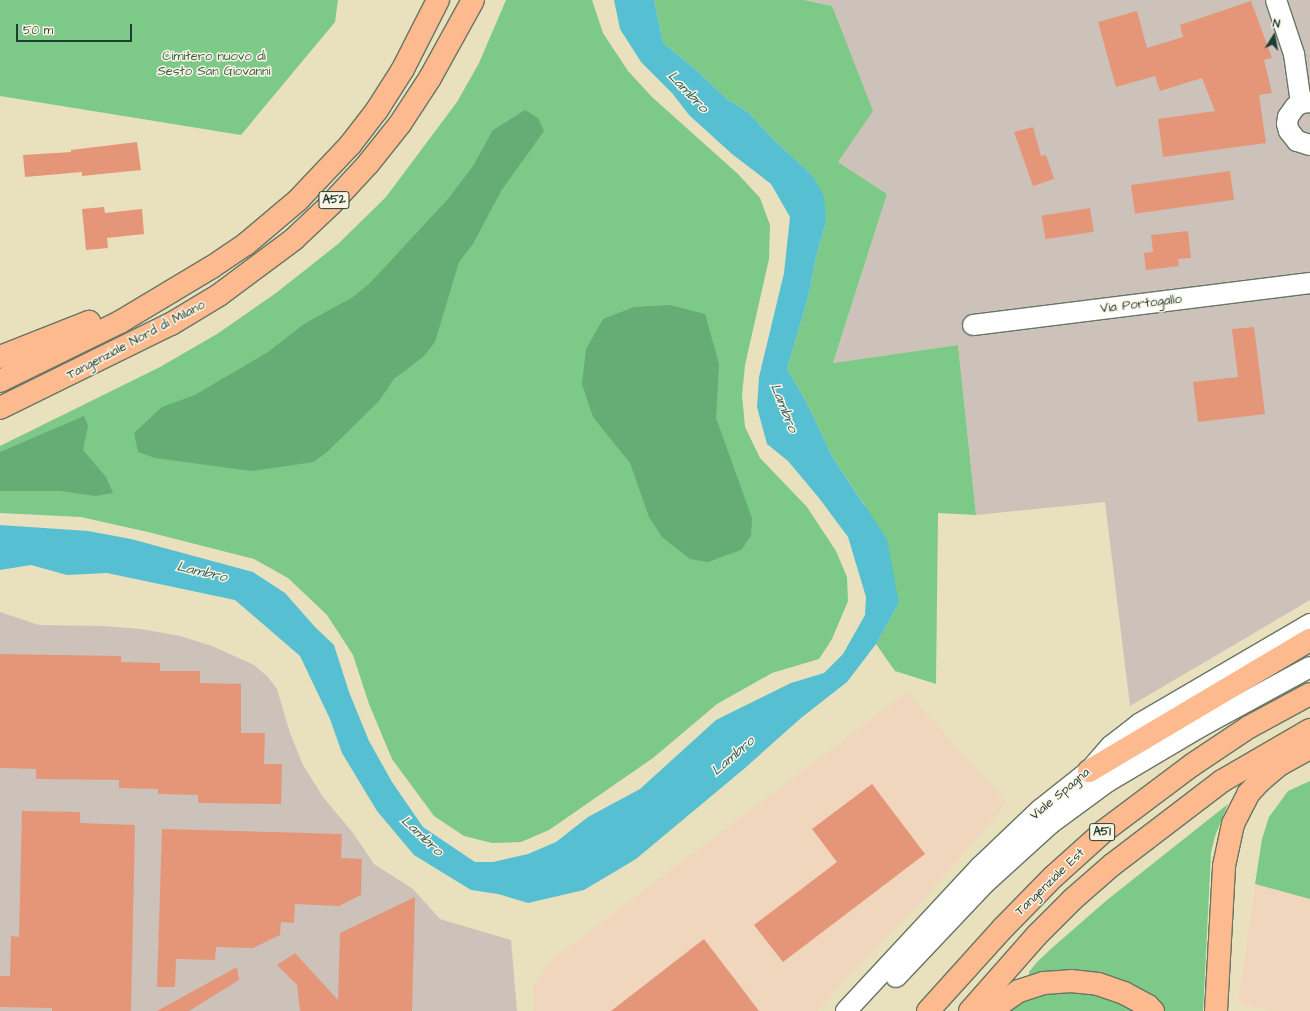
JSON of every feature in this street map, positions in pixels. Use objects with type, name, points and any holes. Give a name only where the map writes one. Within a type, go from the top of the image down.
[{"type":"highway","points":[[0,381],[13,359],[68,332],[117,316],[205,261],[292,195],[350,145],[377,110],[403,69],[438,0]]},
{"type":"highway","name":"Tangenziale Nord di Milano","points":[[0,408],[172,324],[219,295],[294,239],[331,204],[368,164],[400,124],[438,65],[473,0]]},
{"type":"highway","points":[[0,415],[40,389]]},
{"type":"highway","points":[[1089,770],[1310,640]]},
{"type":"highway","name":"Tangenziale Est","points":[[928,1011],[1003,928],[1053,877],[1104,831],[1192,765],[1249,727],[1310,694]]},
{"type":"highway","name":"A51","points":[[970,1011],[1002,973],[1068,904],[1112,865],[1222,781],[1310,730]]},
{"type":"highway","points":[[1216,1011],[1224,866],[1233,824],[1248,794],[1260,781],[1279,765],[1310,748]]},
{"type":"highway","points":[[990,1011],[1019,991],[1044,983],[1071,981],[1098,984],[1124,993],[1148,1006],[1153,1011]]},
{"type":"street","points":[[1276,0],[1294,54],[1306,103],[1291,111],[1288,117],[1289,131],[1297,141],[1310,145]]},
{"type":"street","name":"Via Portogallo","points":[[973,325],[1310,284]]},
{"type":"street","name":"Viale Spagna","points":[[846,1011],[985,862],[1041,808],[1089,770],[1111,746],[1139,724],[1310,624]]},
{"type":"street","name":"Viale Spagna","points":[[865,1011],[985,883],[1050,824],[1113,778],[1200,726],[1310,667]]},
{"type":"shaded area","points":[[804,0],[1310,0],[1310,600],[1130,706],[1105,502],[976,515],[958,345],[833,363],[887,194],[838,162],[832,6]]},
{"type":"shaded area","points":[[0,612],[39,625],[103,626],[141,629],[180,636],[212,646],[254,665],[267,676],[277,689],[290,733],[303,765],[323,797],[353,833],[374,864],[413,889],[440,919],[511,940],[517,1011],[0,1011]]},
{"type":"shaded area","points":[[907,692],[1007,803],[924,899],[850,974],[818,1011],[534,1011],[533,988],[549,962]]},
{"type":"shaded area","points":[[1255,884],[1310,899],[1310,1011],[1273,1011],[1238,1003]]},
{"type":"green space","name":"Cimitero nuovo di Sesto San Giovanni","points":[[0,0],[338,0],[335,22],[241,135],[0,96]]},
{"type":"green space","points":[[506,0],[592,0],[603,33],[628,71],[652,97],[738,174],[760,198],[770,225],[769,259],[745,365],[742,395],[745,427],[760,458],[807,507],[836,551],[847,577],[848,601],[832,639],[819,659],[772,673],[717,704],[653,758],[549,830],[521,842],[492,843],[464,836],[434,816],[392,759],[369,704],[353,655],[327,615],[288,578],[254,559],[148,532],[81,517],[0,513],[0,446],[160,367],[217,334],[276,293],[338,244],[386,197],[457,102],[479,63]]},
{"type":"green space","points":[[654,0],[804,0],[832,6],[873,111],[838,162],[887,194],[833,363],[958,345],[976,515],[938,513],[936,684],[895,671],[876,644],[899,603],[864,504],[833,458],[806,401],[787,369],[808,298],[816,257],[826,222],[812,175],[774,140],[748,112],[727,99],[695,69],[663,43]]},
{"type":"green space","points":[[525,110],[538,118],[544,131],[501,191],[473,244],[459,262],[435,342],[424,356],[394,379],[379,401],[328,451],[314,462],[252,471],[155,458],[138,452],[134,433],[162,407],[195,395],[268,352],[304,324],[353,297],[370,283],[448,199],[473,166],[493,130]]},
{"type":"green space","points":[[670,305],[705,314],[719,364],[716,418],[752,518],[751,536],[741,550],[708,562],[690,559],[662,537],[649,517],[630,463],[593,417],[582,384],[586,349],[603,319],[634,307]]},
{"type":"green space","points":[[84,416],[88,426],[83,450],[106,477],[113,493],[96,496],[60,491],[0,491],[0,452]]},
{"type":"green space","points":[[1310,781],[1310,899],[1255,884],[1262,839],[1269,817],[1288,791]]},
{"type":"green space","points":[[1228,804],[1215,836],[1211,853],[1203,1011],[1164,1011],[1160,1005],[1092,973],[1069,969],[1029,976],[1029,972],[1037,962],[1107,900]]},
{"type":"green space","points":[[1062,988],[1116,997],[1137,1011],[1005,1011],[1031,994]]},
{"type":"water","name":"Lambro","points":[[614,0],[654,0],[663,43],[695,69],[727,99],[748,112],[774,140],[812,175],[824,196],[826,222],[816,257],[808,298],[787,369],[806,401],[833,458],[887,539],[899,603],[876,644],[847,682],[801,718],[745,768],[636,859],[584,890],[528,903],[498,894],[471,890],[414,855],[377,811],[342,753],[330,719],[300,656],[235,600],[107,573],[67,575],[31,565],[0,570],[0,525],[88,531],[131,539],[253,572],[285,593],[315,627],[334,645],[349,692],[369,741],[392,782],[423,827],[475,862],[493,862],[528,854],[556,842],[588,817],[640,789],[716,720],[791,683],[824,673],[843,654],[865,615],[866,597],[848,537],[819,498],[788,461],[767,444],[757,407],[759,377],[784,273],[790,217],[771,184],[732,154],[689,115],[672,93],[641,62],[620,29]]},
{"type":"building","points":[[1251,1],[1272,58],[1264,60],[1272,93],[1259,95],[1266,143],[1163,157],[1158,119],[1215,111],[1202,78],[1160,91],[1155,76],[1116,87],[1098,22],[1137,11],[1147,48],[1183,37],[1180,25]]},
{"type":"building","points":[[1033,127],[1041,156],[1046,155],[1054,179],[1033,186],[1014,132]]},
{"type":"building","points":[[137,142],[141,170],[82,176],[82,172],[25,177],[23,155],[71,152],[71,150]]},
{"type":"building","points":[[1230,171],[1234,200],[1135,214],[1131,185]]},
{"type":"building","points":[[104,207],[105,213],[142,209],[144,234],[107,238],[108,248],[86,250],[82,209]]},
{"type":"building","points":[[1090,208],[1094,232],[1045,239],[1042,216]]},
{"type":"building","points":[[1188,231],[1191,258],[1178,259],[1179,266],[1146,270],[1144,253],[1153,252],[1151,235]]},
{"type":"building","points":[[1254,327],[1265,414],[1198,422],[1193,382],[1238,377],[1232,329]]},
{"type":"building","points":[[0,654],[121,656],[121,662],[160,663],[160,671],[200,671],[200,683],[241,684],[241,733],[265,733],[264,764],[282,764],[281,804],[198,803],[198,795],[158,794],[158,789],[119,788],[119,780],[36,779],[36,769],[0,768]]},
{"type":"building","points":[[872,784],[925,854],[783,962],[754,925],[837,862],[812,829]]},
{"type":"building","points":[[22,811],[80,812],[80,823],[135,825],[131,1011],[52,1011],[52,1008],[0,1007],[0,976],[10,976],[11,936],[19,937]]},
{"type":"building","points":[[162,829],[342,834],[341,858],[362,859],[361,895],[339,906],[295,904],[294,923],[281,922],[280,935],[253,948],[216,947],[215,960],[176,959],[175,987],[157,987]]},
{"type":"building","points":[[415,897],[412,1011],[300,1011],[297,985],[277,965],[295,953],[338,1000],[340,933]]},
{"type":"building","points":[[704,939],[759,1011],[611,1011]]},
{"type":"building","points":[[237,967],[239,980],[189,1011],[157,1011]]}]
